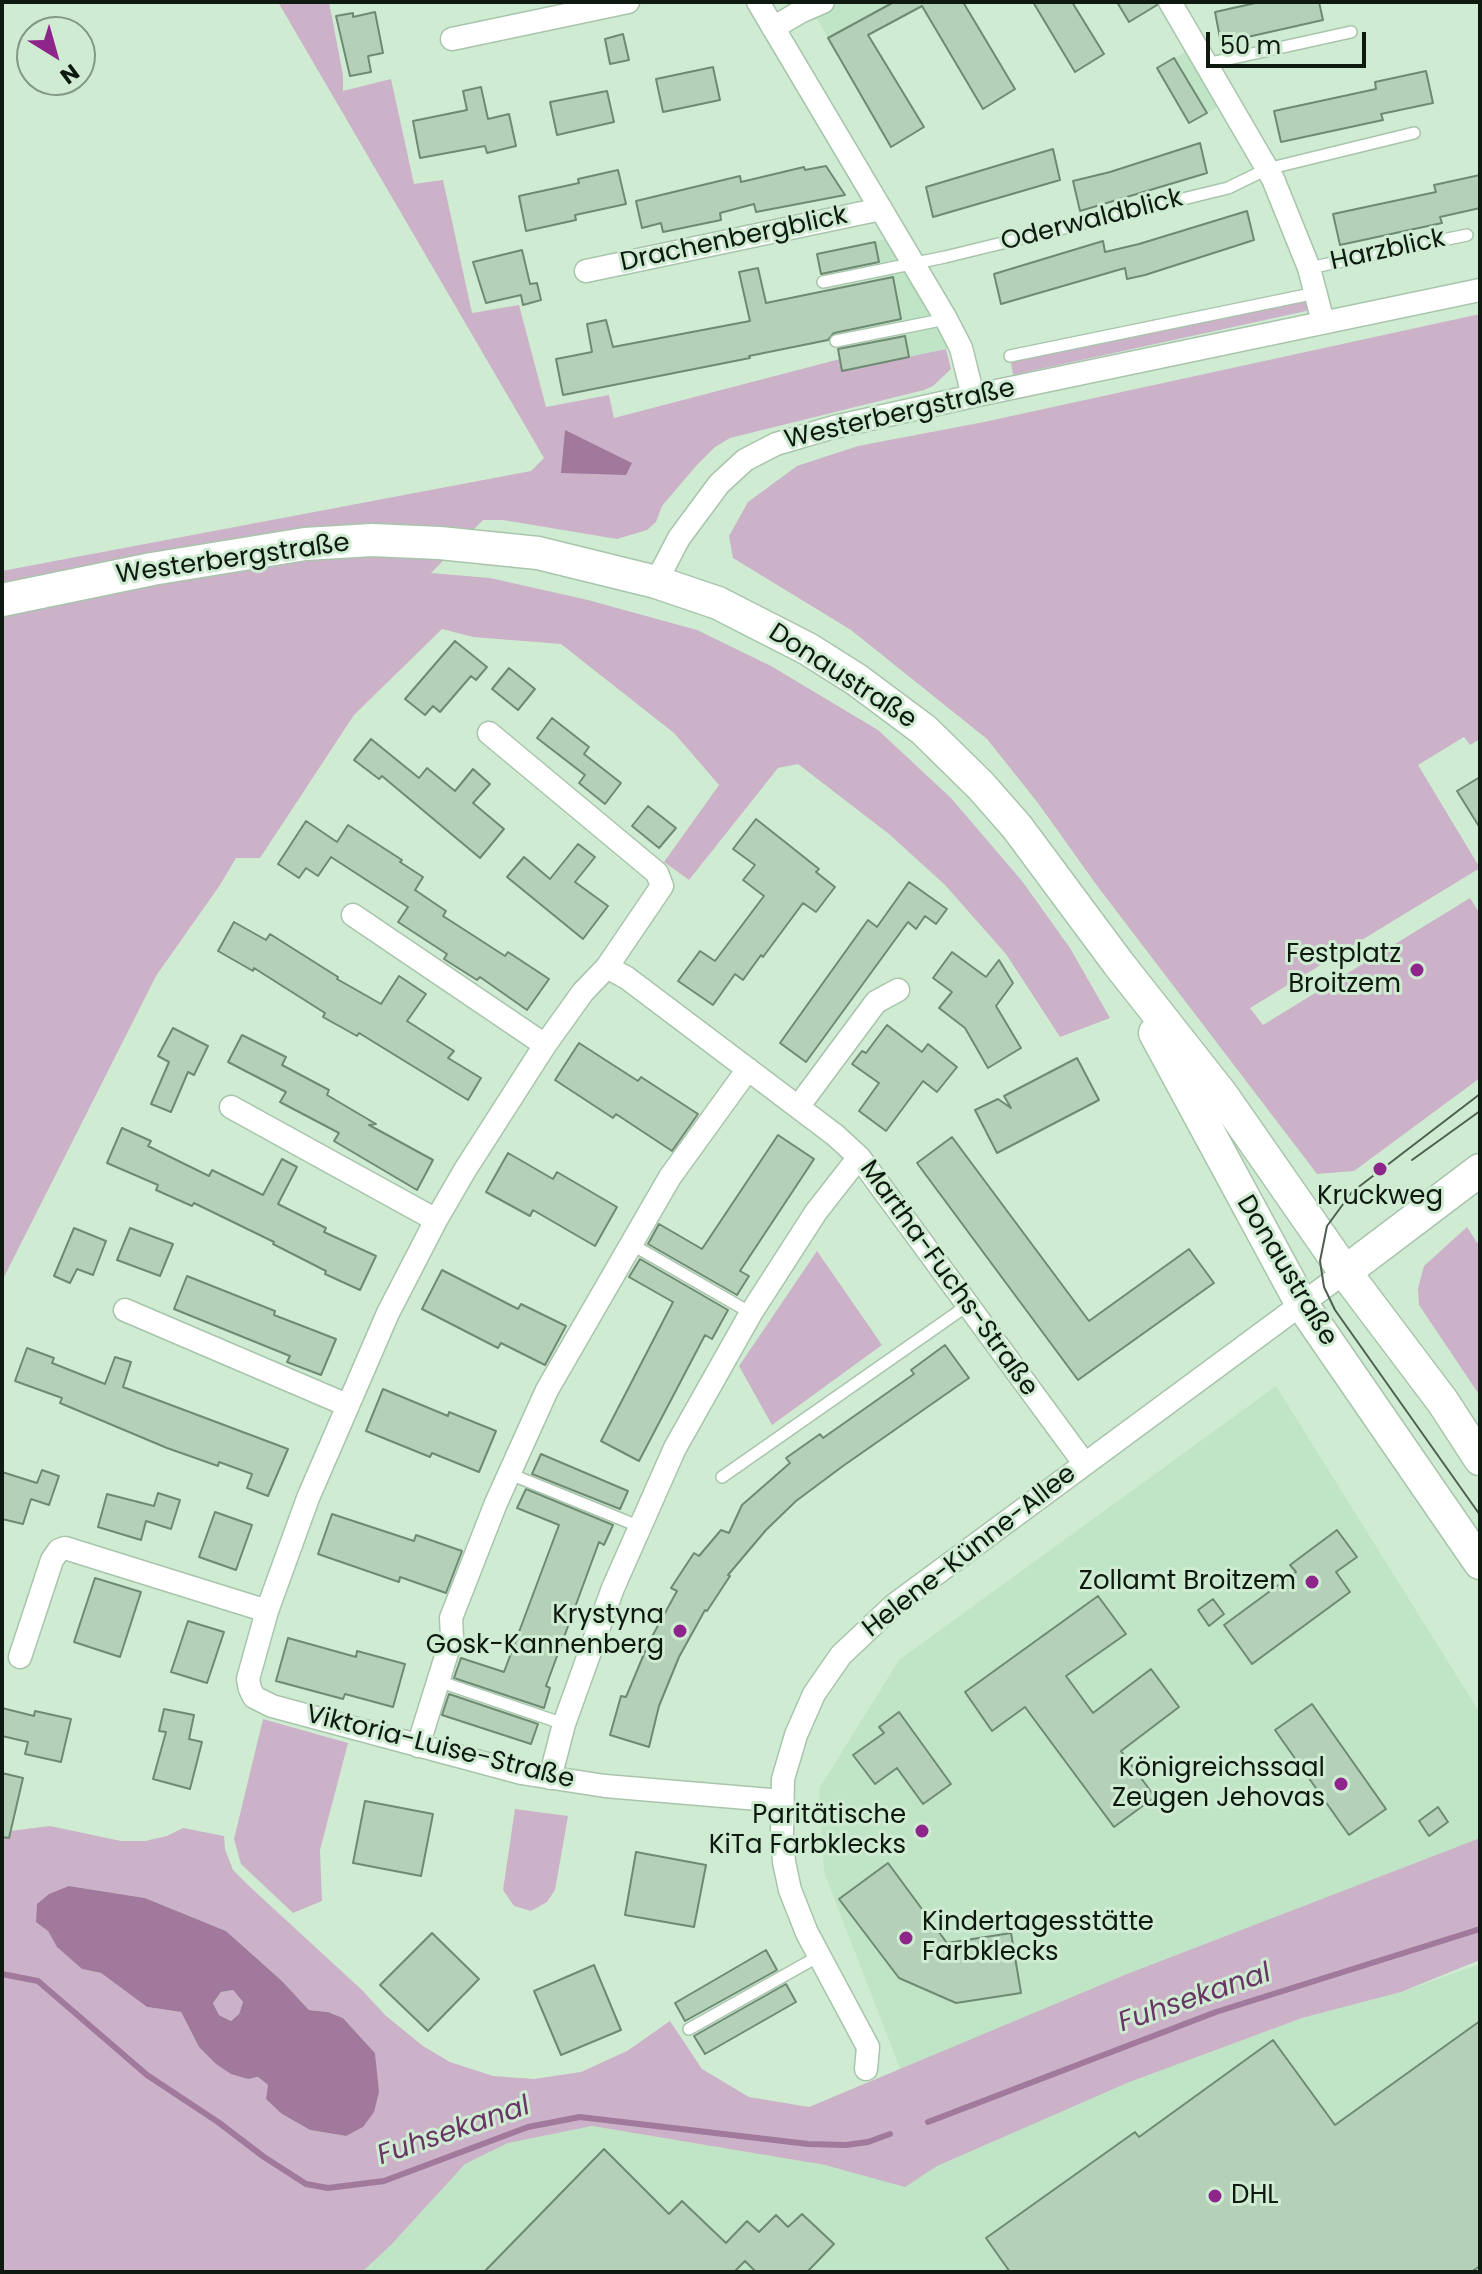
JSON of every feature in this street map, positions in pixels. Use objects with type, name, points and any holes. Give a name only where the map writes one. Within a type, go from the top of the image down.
[{"type":"main road","name":"Westerbergstraße","points":[[2,600],[152,569],[305,544],[372,540],[523,551],[577,561],[656,582]]},
{"type":"main road","name":"Donaustraße","points":[[656,582],[718,603],[808,649],[857,680],[924,730],[981,786],[1017,827],[1118,963],[1222,1095],[1480,1459]]},
{"type":"main road","name":"Donaustraße","points":[[1118,963],[1301,1303],[1480,1563]]},
{"type":"main road","points":[[1345,1272],[1480,1170]]},
{"type":"street","points":[[452,39],[628,2]]},
{"type":"street","points":[[758,2],[946,319],[961,348],[973,396]]},
{"type":"street","points":[[773,28],[823,2]]},
{"type":"street","name":"Harzblick","points":[[1170,2],[1267,169],[1309,268],[1323,322]]},
{"type":"street","name":"Drachenbergblick","points":[[586,271],[881,209]]},
{"type":"street","name":"Westerbergstraße","points":[[656,582],[692,517],[719,484],[736,467],[776,444],[811,433],[973,396],[1480,290]]},
{"type":"street","points":[[20,1657],[52,1560],[59,1550],[65,1548],[267,1611],[308,1498],[347,1405],[388,1313],[436,1220],[545,1045],[661,892],[661,879],[657,873],[489,733]]},
{"type":"street","points":[[353,915],[545,1045]]},
{"type":"street","name":"Martha-Fuchs-Straße","points":[[607,967],[627,978],[748,1069],[859,1157],[1084,1463]]},
{"type":"street","points":[[798,1107],[876,1002],[898,990]]},
{"type":"street","points":[[418,1746],[452,1637],[451,1618],[547,1390],[670,1177],[748,1069]]},
{"type":"street","points":[[231,1107],[436,1220]]},
{"type":"street","points":[[550,1778],[564,1724],[608,1601],[638,1526],[701,1397],[816,1212],[859,1157]]},
{"type":"street","name":"Helene-Künne-Allee","points":[[866,2069],[868,2047],[819,1956],[790,1890],[784,1862],[783,1779],[796,1735],[814,1694],[841,1655],[894,1605],[1345,1272]]},
{"type":"street","points":[[125,1310],[347,1405]]},
{"type":"street","name":"Viktoria-Luise-Straße","points":[[267,1611],[248,1679],[254,1697],[272,1706],[550,1778],[605,1786],[782,1801]]},
{"type":"lane","points":[[1206,64],[1351,32]]},
{"type":"lane","points":[[1267,169],[1414,133]]},
{"type":"lane","name":"Oderwaldblick","points":[[823,282],[914,264],[1228,188],[1267,169]]},
{"type":"lane","name":"Harzblick","points":[[1309,268],[1467,235]]},
{"type":"lane","points":[[1010,356],[1316,293]]},
{"type":"lane","points":[[836,341],[946,319]]},
{"type":"lane","points":[[631,1244],[751,1313]]},
{"type":"lane","points":[[722,1477],[969,1304]]},
{"type":"lane","points":[[510,1474],[638,1526]]},
{"type":"lane","points":[[438,1681],[564,1724]]},
{"type":"lane","points":[[689,2029],[819,1956]]},
{"type":"shaded area","points":[[278,2],[329,2],[343,75],[343,91],[391,79],[414,184],[443,180],[472,313],[519,305],[546,407],[609,395],[614,418],[840,359],[842,371],[946,349],[951,369],[924,390],[730,438],[715,447],[662,506],[656,522],[647,530],[617,539],[503,520],[483,520],[431,573],[490,578],[588,600],[697,630],[771,666],[878,730],[951,798],[1022,881],[1070,948],[1110,1018],[1060,1037],[1006,954],[945,885],[889,834],[798,764],[778,768],[689,880],[664,862],[719,785],[674,733],[561,644],[473,637],[442,629],[354,715],[260,858],[236,858],[156,976],[2,1281],[2,571],[531,471],[544,458]]},
{"type":"shaded area","points":[[823,2],[893,2],[901,17],[836,53],[811,7]]},
{"type":"shaded area","points":[[1196,46],[1228,101],[1189,123],[1157,68]]},
{"type":"shaded area","points":[[898,236],[960,346],[842,371],[817,254]]},
{"type":"shaded area","points":[[1316,293],[1320,308],[1013,375],[1010,356]]},
{"type":"shaded area","points":[[1480,314],[1480,739],[1470,745],[1464,737],[1418,765],[1480,868],[1250,1008],[1263,1025],[1470,898],[1480,914],[1480,1078],[1354,1171],[1317,1174],[987,739],[851,630],[733,558],[729,536],[748,502],[797,466],[858,446],[984,422]]},
{"type":"shaded area","points":[[565,430],[632,463],[626,475],[561,473]]},
{"type":"shaded area","points":[[1467,1227],[1480,1247],[1480,1396],[1419,1305],[1418,1288],[1424,1266]]},
{"type":"shaded area","points":[[817,1251],[882,1345],[772,1425],[739,1366]]},
{"type":"shaded area","points":[[1276,1386],[1480,1713],[1480,1838],[1127,1974],[901,2071],[824,1872],[819,1789],[899,1660]]},
{"type":"shaded area","points":[[263,1719],[348,1743],[320,1850],[322,1901],[293,1913],[241,1864],[234,1839]]},
{"type":"shaded area","points":[[515,1809],[568,1816],[555,1890],[547,1902],[531,1911],[514,1906],[503,1890]]},
{"type":"shaded area","points":[[50,1826],[121,1841],[145,1841],[183,1828],[224,1836],[233,1870],[249,1886],[385,2015],[423,2046],[450,2062],[493,2076],[534,2079],[581,2072],[627,2051],[670,2021],[702,2069],[749,2097],[809,2107],[1127,1974],[1480,1838],[1480,1960],[1401,1992],[1302,2018],[1127,2083],[937,2166],[905,2187],[825,2165],[592,2126],[508,2143],[465,2164],[362,2272],[2,2272],[2,1832]],"holes":[[[69,1886],[145,1898],[226,1931],[309,2010],[328,2012],[343,2018],[375,2053],[376,2071],[346,2136],[310,2130],[282,2114],[268,2085],[258,2077],[247,2079],[199,2047],[181,2012],[147,2007],[101,1973],[82,1969],[58,1947],[48,1931]]]},
{"type":"shaded area","points":[[69,1886],[145,1898],[226,1931],[309,2010],[328,2012],[343,2018],[375,2053],[379,2092],[374,2112],[363,2127],[346,2136],[310,2130],[282,2114],[266,2099],[268,2085],[258,2077],[248,2079],[231,2074],[199,2047],[181,2012],[147,2007],[101,1973],[82,1969],[57,1947],[48,1931],[36,1922],[37,1904],[49,1894]],"holes":[[[233,1990],[243,2002],[239,2014],[231,2021],[219,2015],[213,2003],[221,1992]]]},
{"type":"shaded area","points":[[1480,1964],[1480,2272],[362,2272],[465,2164],[508,2143],[592,2126],[825,2165],[1127,2083],[1302,2018],[1401,1992]]},
{"type":"shaded area","points":[[233,1990],[243,2002],[239,2014],[231,2021],[219,2015],[213,2003],[221,1992]]},
{"type":"building","points":[[894,2],[963,2],[1015,89],[983,109],[922,6],[868,35],[924,127],[891,147],[828,38]]},
{"type":"building","points":[[1033,2],[1072,2],[1104,54],[1075,72]]},
{"type":"building","points":[[1117,2],[1156,2],[1157,5],[1129,22]]},
{"type":"building","points":[[1260,2],[1319,2],[1323,20],[1221,43],[1215,12]]},
{"type":"building","points":[[375,12],[383,53],[368,56],[371,72],[350,76],[336,16],[353,13],[353,17]]},
{"type":"building","points":[[623,34],[629,60],[610,64],[605,39]]},
{"type":"building","points":[[1174,58],[1207,113],[1189,123],[1157,68]]},
{"type":"building","points":[[713,67],[720,100],[663,112],[656,79]]},
{"type":"building","points":[[1426,71],[1433,103],[1381,114],[1383,120],[1281,142],[1274,111],[1376,89],[1375,82]]},
{"type":"building","points":[[481,87],[488,119],[509,114],[516,146],[487,153],[485,146],[420,158],[413,121],[467,110],[463,91]]},
{"type":"building","points":[[607,91],[614,122],[557,135],[550,102]]},
{"type":"building","points":[[1200,143],[1207,173],[1080,211],[1073,181]]},
{"type":"building","points":[[1053,149],[1060,180],[933,217],[926,187]]},
{"type":"building","points":[[826,166],[845,195],[756,212],[754,204],[720,213],[721,220],[663,232],[661,223],[642,228],[636,201],[740,176],[741,182],[804,167],[805,170]]},
{"type":"building","points":[[618,170],[626,204],[575,215],[576,220],[526,231],[519,196],[579,183],[578,179]]},
{"type":"building","points":[[1480,175],[1480,208],[1440,217],[1442,223],[1340,245],[1333,214],[1436,192],[1434,185]]},
{"type":"building","points":[[1247,211],[1254,240],[1145,275],[1127,279],[1125,268],[1001,304],[994,274],[1103,241],[1105,252],[1139,244]]},
{"type":"building","points":[[875,242],[879,262],[821,274],[817,254]]},
{"type":"building","points":[[522,250],[530,284],[537,283],[541,300],[523,305],[521,295],[486,303],[473,262]]},
{"type":"building","points":[[758,268],[766,303],[893,277],[901,319],[834,333],[828,340],[750,358],[563,395],[556,359],[592,352],[587,324],[606,320],[613,347],[750,321],[739,272]]},
{"type":"building","points":[[905,336],[909,357],[842,371],[838,349]]},
{"type":"building","points":[[455,641],[487,667],[476,680],[471,676],[440,712],[433,706],[425,715],[405,699]]},
{"type":"building","points":[[509,668],[535,689],[518,710],[492,689]]},
{"type":"building","points":[[552,718],[589,747],[584,754],[621,783],[605,804],[579,783],[585,775],[537,738]]},
{"type":"building","points":[[371,739],[419,778],[427,768],[455,791],[473,769],[490,784],[473,803],[504,829],[480,858],[382,776],[379,779],[354,760]]},
{"type":"building","points":[[1480,777],[1480,828],[1457,791]]},
{"type":"building","points":[[648,806],[676,828],[659,848],[632,826]]},
{"type":"building","points":[[756,819],[819,869],[816,872],[835,887],[816,912],[803,903],[743,980],[735,974],[713,1005],[678,981],[700,951],[715,961],[764,896],[743,880],[755,865],[733,849]]},
{"type":"building","points":[[306,821],[337,842],[348,825],[402,860],[400,862],[423,877],[415,890],[446,911],[443,916],[505,956],[508,952],[549,979],[527,1010],[480,977],[477,980],[444,959],[447,954],[398,922],[408,907],[331,857],[318,876],[306,868],[299,878],[278,864]]},
{"type":"building","points":[[578,844],[595,857],[575,882],[608,906],[583,939],[507,877],[524,857],[550,879]]},
{"type":"building","points":[[909,882],[947,909],[936,924],[925,916],[916,929],[908,922],[806,1062],[780,1043],[868,920],[877,927]]},
{"type":"building","points":[[234,922],[266,940],[270,934],[381,1004],[399,976],[426,994],[407,1021],[454,1051],[448,1058],[481,1078],[468,1100],[359,1033],[357,1036],[323,1017],[325,1013],[254,968],[253,971],[218,951]]},
{"type":"building","points":[[952,952],[986,977],[999,960],[1013,983],[996,1006],[1021,1048],[988,1068],[965,1028],[939,1008],[952,992],[933,978]]},
{"type":"building","points":[[887,1025],[922,1052],[928,1044],[957,1067],[937,1092],[923,1081],[886,1131],[859,1111],[879,1083],[852,1064],[862,1051],[866,1053]]},
{"type":"building","points":[[173,1028],[208,1046],[194,1075],[188,1072],[171,1112],[151,1104],[169,1062],[158,1056]]},
{"type":"building","points":[[242,1035],[286,1057],[282,1065],[329,1090],[327,1095],[376,1124],[369,1125],[433,1160],[417,1190],[334,1141],[339,1133],[280,1102],[286,1092],[228,1062]]},
{"type":"building","points":[[579,1043],[638,1081],[641,1077],[698,1114],[672,1151],[616,1114],[613,1118],[555,1080]]},
{"type":"building","points":[[1077,1058],[1099,1100],[997,1153],[975,1110],[998,1099],[1011,1108],[1004,1096]]},
{"type":"building","points":[[122,1128],[151,1141],[148,1146],[209,1176],[212,1170],[263,1195],[282,1159],[297,1167],[278,1204],[326,1228],[324,1232],[376,1256],[360,1290],[325,1274],[326,1271],[274,1242],[194,1203],[192,1206],[156,1190],[158,1185],[107,1163]]},
{"type":"building","points":[[778,1135],[814,1159],[740,1271],[749,1276],[737,1295],[648,1244],[659,1224],[702,1249]]},
{"type":"building","points":[[952,1137],[1089,1321],[1189,1249],[1214,1283],[1078,1380],[917,1163]]},
{"type":"building","points":[[508,1153],[553,1179],[557,1172],[617,1207],[595,1246],[533,1210],[530,1216],[486,1192]]},
{"type":"building","points":[[74,1228],[106,1241],[93,1275],[77,1269],[70,1283],[54,1276]]},
{"type":"building","points":[[130,1228],[173,1244],[160,1276],[117,1260]]},
{"type":"building","points":[[640,1259],[728,1310],[712,1339],[705,1335],[639,1461],[601,1441],[673,1302],[629,1277]]},
{"type":"building","points":[[442,1270],[518,1309],[521,1304],[566,1326],[545,1365],[501,1343],[498,1348],[422,1309]]},
{"type":"building","points":[[187,1276],[336,1339],[321,1375],[287,1362],[290,1356],[174,1309]]},
{"type":"building","points":[[945,1345],[969,1378],[796,1501],[766,1530],[728,1575],[679,1657],[659,1706],[649,1747],[610,1735],[621,1696],[626,1697],[649,1642],[677,1591],[671,1588],[694,1553],[699,1556],[721,1530],[729,1533],[742,1505],[790,1463],[786,1458],[820,1434],[823,1438],[914,1374],[911,1370]]},
{"type":"building","points":[[27,1348],[54,1358],[52,1363],[105,1384],[115,1357],[131,1362],[123,1387],[288,1449],[268,1496],[247,1488],[252,1474],[167,1448],[60,1403],[62,1398],[15,1381]]},
{"type":"building","points":[[383,1389],[448,1416],[449,1412],[496,1431],[479,1472],[432,1453],[430,1457],[366,1431]]},
{"type":"building","points":[[541,1454],[628,1491],[620,1509],[532,1474]]},
{"type":"building","points":[[42,1470],[59,1476],[49,1505],[31,1499],[23,1524],[2,1519],[2,1472],[37,1483]]},
{"type":"building","points":[[526,1489],[613,1525],[604,1545],[599,1542],[546,1686],[550,1688],[544,1708],[454,1678],[461,1658],[504,1672],[559,1525],[517,1508]]},
{"type":"building","points":[[158,1493],[180,1500],[171,1529],[146,1521],[141,1540],[98,1527],[107,1494],[154,1506]]},
{"type":"building","points":[[215,1512],[252,1525],[236,1570],[199,1557]]},
{"type":"building","points":[[332,1514],[414,1541],[416,1535],[462,1551],[446,1593],[400,1577],[399,1582],[318,1554]]},
{"type":"building","name":"Zollamt Broitzem","points":[[1337,1530],[1357,1557],[1336,1572],[1350,1592],[1252,1664],[1224,1625],[1296,1572],[1290,1565]]},
{"type":"building","points":[[95,1578],[141,1592],[120,1657],[74,1642]]},
{"type":"building","points":[[1098,1596],[1126,1634],[1066,1676],[1093,1713],[1151,1669],[1179,1707],[1121,1751],[1155,1797],[1114,1827],[1025,1707],[992,1731],[965,1692]]},
{"type":"building","points":[[1213,1599],[1224,1614],[1209,1626],[1198,1610]]},
{"type":"building","points":[[188,1621],[224,1632],[207,1683],[171,1672]]},
{"type":"building","points":[[288,1638],[356,1657],[357,1651],[405,1664],[393,1707],[345,1694],[343,1699],[276,1681]]},
{"type":"building","points":[[449,1694],[538,1724],[531,1744],[442,1715]]},
{"type":"building","name":"Königreichssaal Zeugen Jehovas","points":[[1312,1704],[1386,1809],[1349,1835],[1275,1730]]},
{"type":"building","points":[[2,1708],[34,1716],[35,1711],[71,1719],[61,1762],[25,1754],[28,1742],[2,1736]]},
{"type":"building","points":[[164,1709],[194,1715],[189,1739],[202,1742],[190,1789],[153,1779],[166,1732],[159,1731]]},
{"type":"building","points":[[899,1712],[951,1784],[923,1804],[897,1768],[875,1784],[853,1755],[884,1733],[879,1727]]},
{"type":"building","points":[[2,1773],[23,1778],[9,1838],[2,1837]]},
{"type":"building","points":[[365,1801],[433,1814],[421,1876],[353,1863]]},
{"type":"building","points":[[1438,1807],[1448,1822],[1429,1836],[1419,1821]]},
{"type":"building","points":[[636,1852],[706,1865],[694,1927],[625,1915]]},
{"type":"building","name":"Kindertagesstätte Farbklecks","points":[[888,1863],[947,1943],[1011,1933],[1021,1993],[956,2003],[899,1978],[839,1899]]},
{"type":"building","points":[[432,1933],[479,1979],[428,2031],[380,1985]]},
{"type":"building","points":[[766,1950],[777,1970],[685,2021],[675,2003]]},
{"type":"building","points":[[594,1965],[621,2030],[561,2055],[534,1991]]},
{"type":"building","points":[[786,1984],[796,2002],[705,2054],[694,2036]]},
{"type":"building","name":"DHL","points":[[1480,2021],[1480,2266],[1471,2272],[1010,2272],[986,2238],[1135,2132],[1139,2137],[1273,2040],[1335,2125]]},
{"type":"building","points":[[604,2149],[669,2214],[682,2201],[726,2243],[747,2221],[759,2232],[776,2215],[788,2227],[802,2214],[834,2244],[807,2272],[756,2272],[745,2261],[734,2272],[484,2272]]},
{"type":"waterway","name":"Fuhsekanal","points":[[928,2122],[1216,2012],[1480,1929]]},
{"type":"waterway","name":"Fuhsekanal","points":[[2,1974],[38,1981],[147,2075],[306,2184],[328,2188],[384,2181],[528,2127],[580,2117],[808,2144],[846,2145],[868,2142],[890,2134]]},
{"type":"tram line","points":[[1480,1094],[1352,1192],[1327,1226],[1320,1261],[1324,1287],[1335,1310],[1480,1515]]},
{"type":"tram line","points":[[1412,1160],[1480,1111]]},
{"type":"place","name":"Festplatz Broitzem","points":[[1417,970]]},
{"type":"place","name":"Kruckweg","points":[[1380,1169]]},
{"type":"place","name":"Zollamt Broitzem","points":[[1312,1582]]},
{"type":"place","name":"Krystyna Gosk-Kannenberg","points":[[680,1631]]},
{"type":"place","name":"Königreichssaal Zeugen Jehovas","points":[[1341,1784]]},
{"type":"place","name":"Paritätische KiTa Farbklecks","points":[[922,1831]]},
{"type":"place","name":"Kindertagesstätte Farbklecks","points":[[906,1938]]},
{"type":"place","name":"DHL","points":[[1215,2196]]}]
